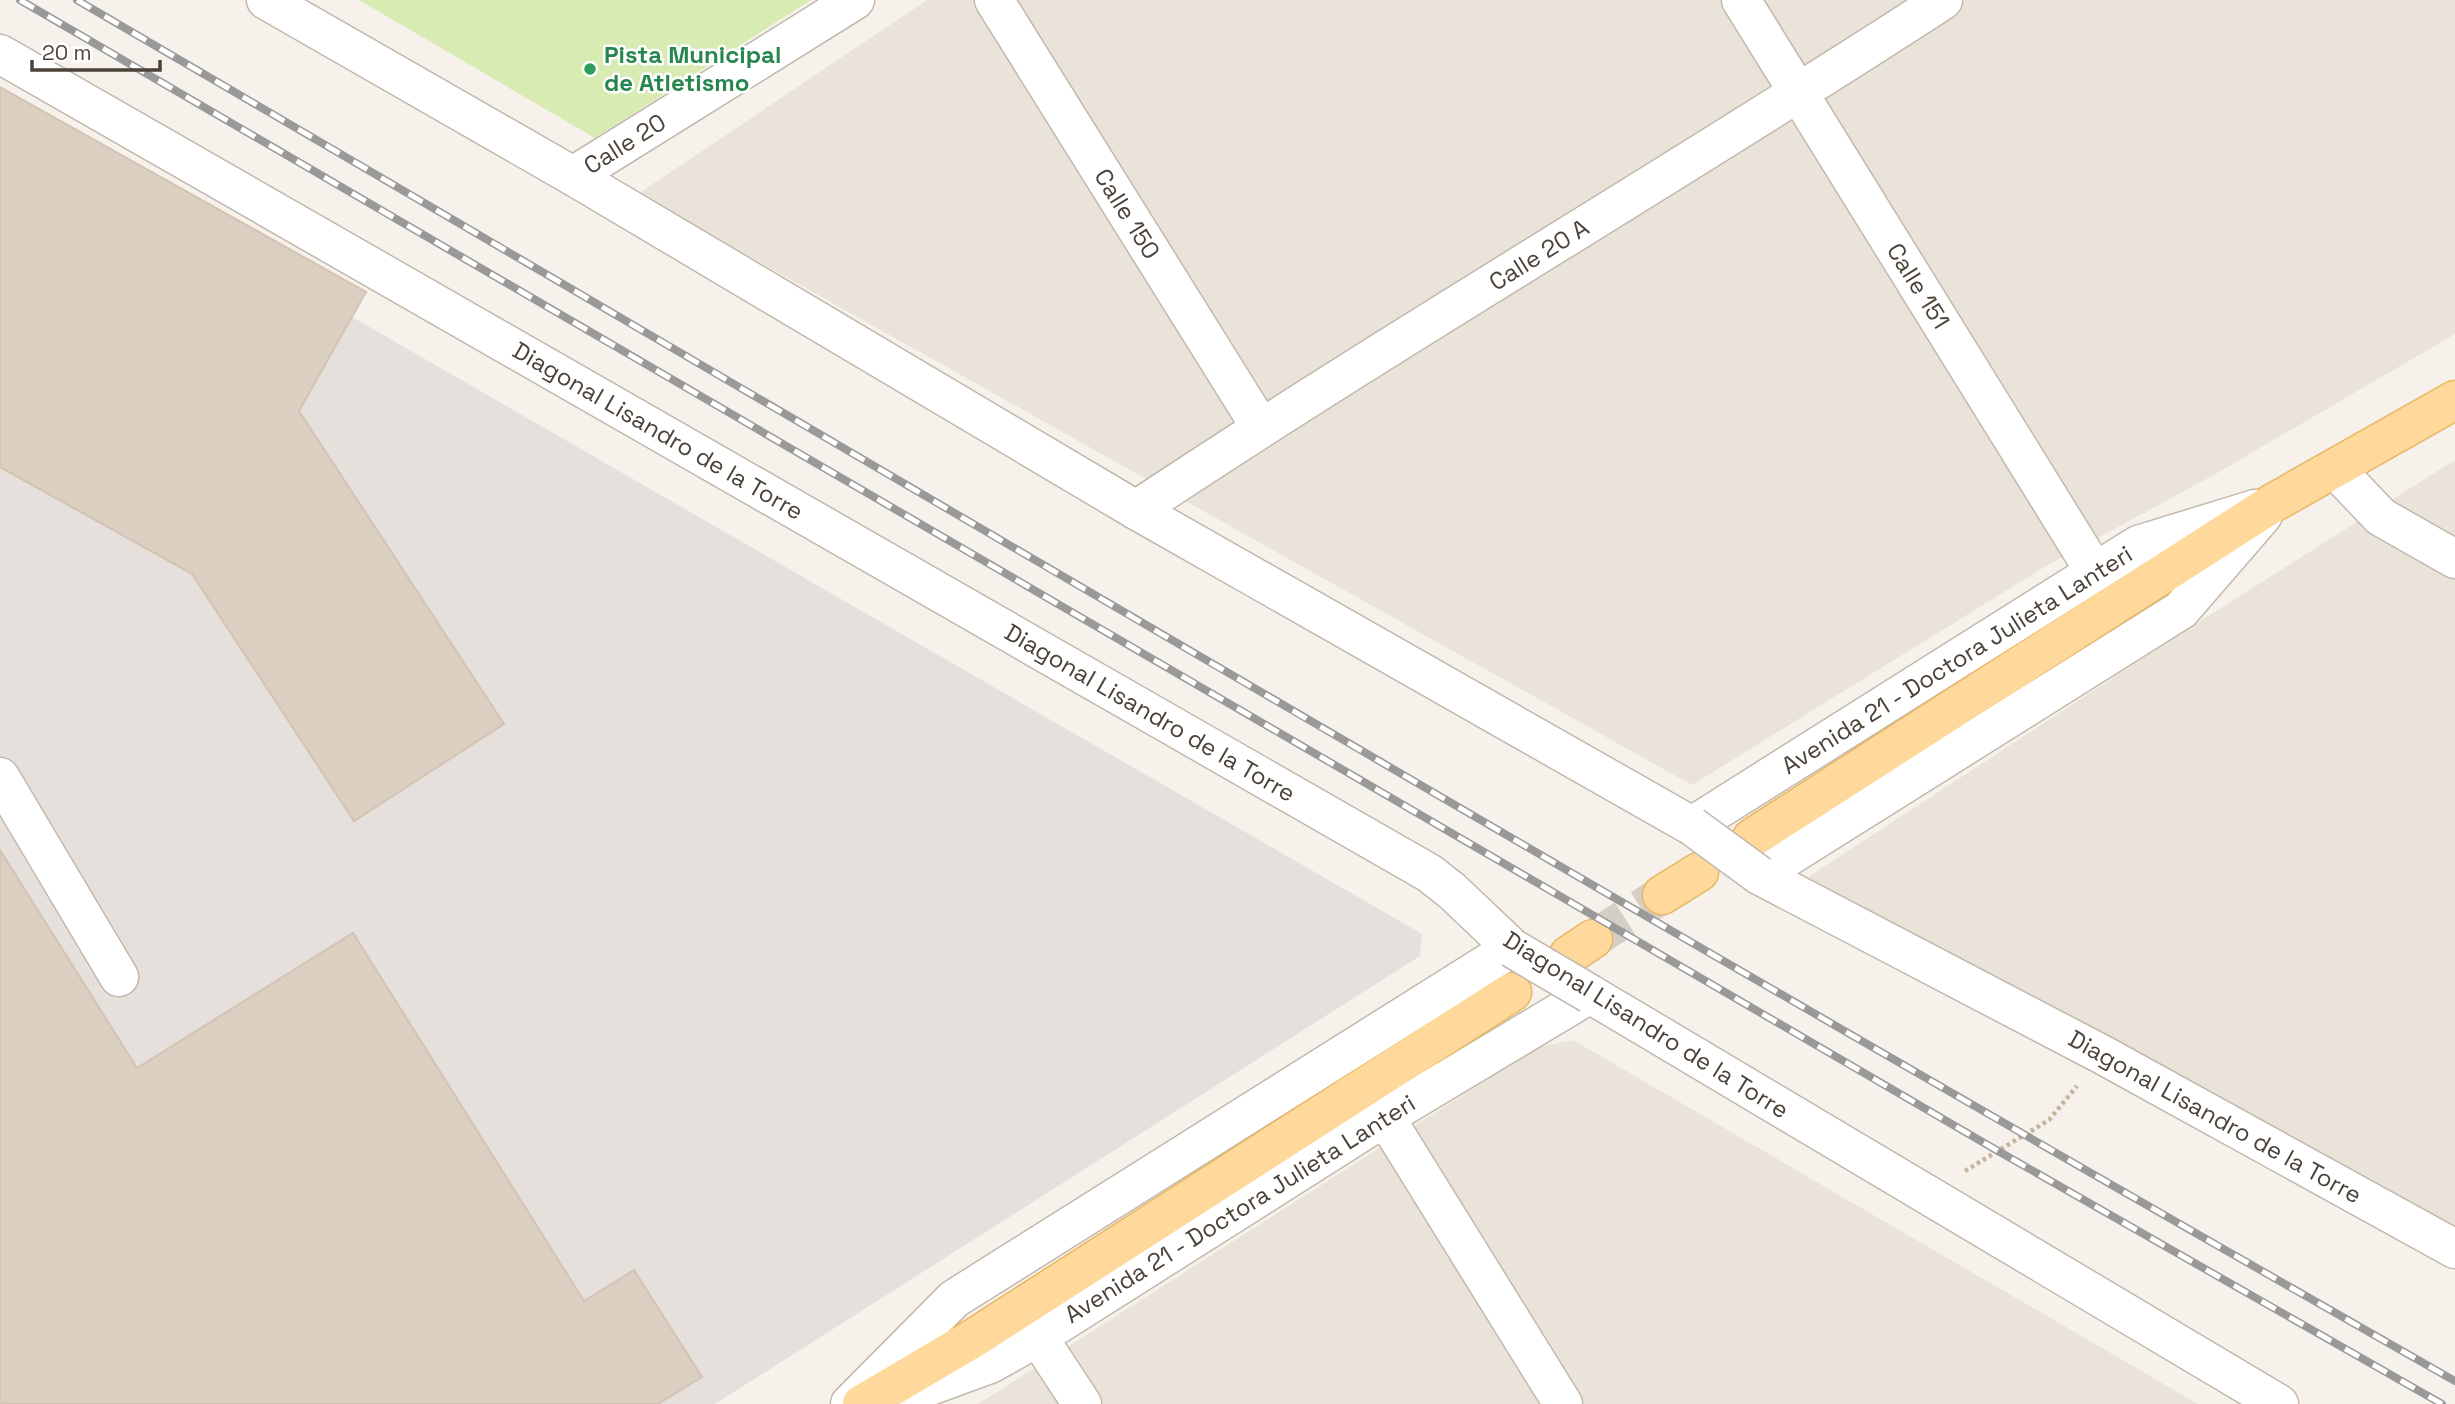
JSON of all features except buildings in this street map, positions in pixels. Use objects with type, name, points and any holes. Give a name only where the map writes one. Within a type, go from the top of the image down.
[{"type":"main road","name":"Avenida 21 - Doctora Julieta Lanteri","points":[[1752,838],[2273,503],[2455,400]]},
{"type":"main road","points":[[1662,895],[1699,872]]},
{"type":"main road","name":"Avenida 21 - Doctora Julieta Lanteri","points":[[862,1404],[974,1338],[1512,992]]},
{"type":"street","name":"Diagonal Lisandro de la Torre","points":[[266,0],[573,176],[1136,510],[1692,826],[1759,875],[2103,1055],[2455,1248]]},
{"type":"street","name":"Calle 20","points":[[573,176],[855,0]]},
{"type":"street","name":"Calle 150","points":[[994,0],[1261,428]]},
{"type":"street","name":"Calle 151","points":[[1741,0],[2095,572]]},
{"type":"street","name":"Calle 20 A","points":[[1136,510],[1261,428],[1799,94],[1943,0]]},
{"type":"street","name":"Diagonal Lisandro de la Torre","points":[[0,54],[1429,873],[1512,948],[2278,1404]]},
{"type":"street","points":[[2335,469],[2381,517],[2455,559]]},
{"type":"street","name":"Avenida 21 - Doctora Julieta Lanteri","points":[[1692,826],[2138,545],[2273,503]]},
{"type":"street","name":"Avenida 21 - Doctora Julieta Lanteri","points":[[1759,875],[2181,610],[2273,503]]},
{"type":"street","points":[[0,777],[119,976]]},
{"type":"street","points":[[850,1404],[954,1299],[1512,948]]},
{"type":"street","name":"Avenida 21 - Doctora Julieta Lanteri","points":[[881,1404],[990,1364],[1038,1337],[1385,1117],[1590,994]]},
{"type":"street","points":[[1385,1117],[1563,1404]]},
{"type":"street","points":[[1038,1337],[1082,1404]]},
{"type":"path","points":[[1937,1200],[1949,1181],[2049,1120],[2103,1055]]},
{"type":"shaded area","points":[[927,0],[2455,0],[2455,334],[2212,476],[2046,566],[1692,785],[638,194]]},
{"type":"shaded area","points":[[0,114],[1422,934],[1420,956],[715,1404],[0,1404]]},
{"type":"shaded area","points":[[2455,460],[2455,1226],[1808,877],[2205,618]]},
{"type":"shaded area","points":[[1573,1040],[2198,1404],[978,1404],[1538,1047]]},
{"type":"green space","name":"Pista Municipal de Atletismo","points":[[359,0],[811,0],[595,138]]},
{"type":"tunnel","points":[[1593,939],[1662,895]]},
{"type":"railway","points":[[20,0],[1998,1151],[2442,1404]]},
{"type":"railway","points":[[77,0],[1561,867],[2455,1381]]},
{"type":"place","name":"Pista Municipal de Atletismo","points":[[590,69]]}]
